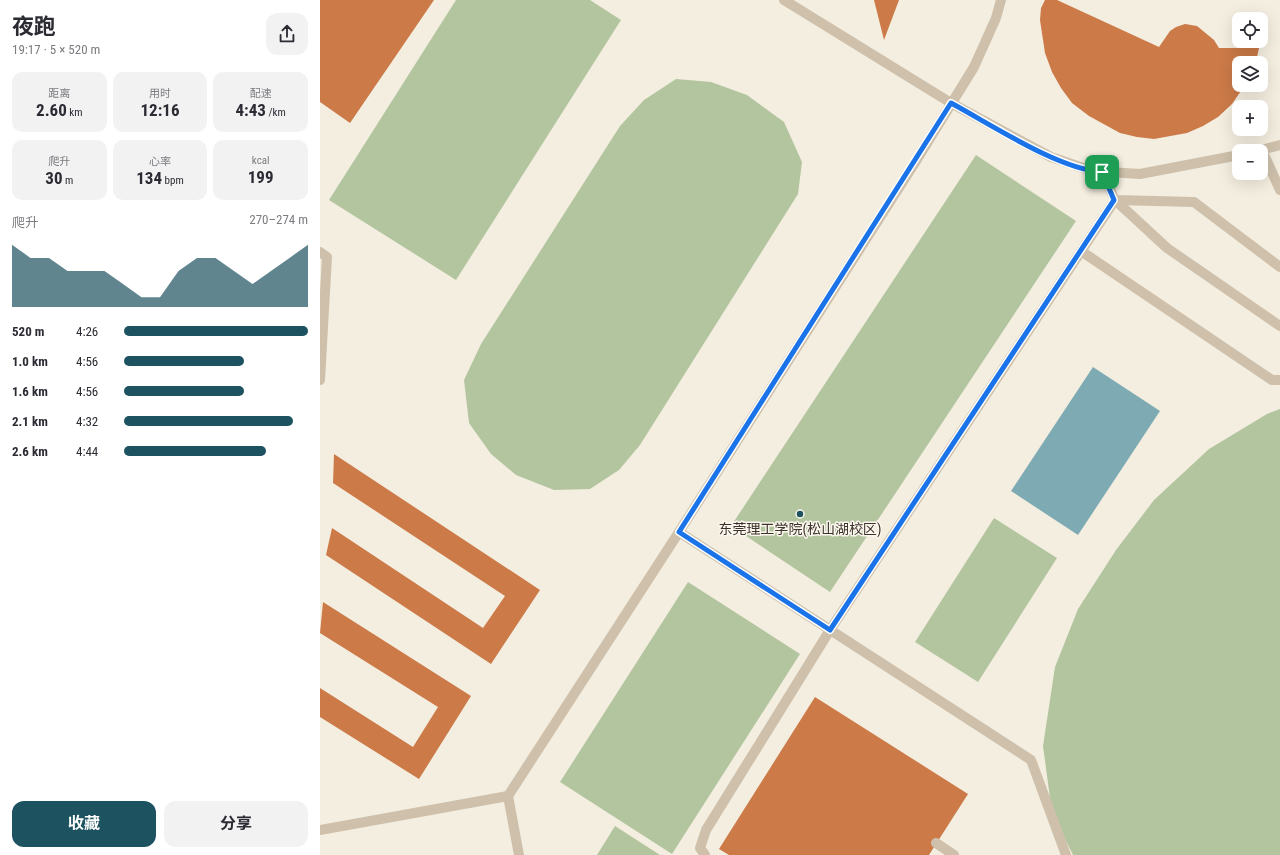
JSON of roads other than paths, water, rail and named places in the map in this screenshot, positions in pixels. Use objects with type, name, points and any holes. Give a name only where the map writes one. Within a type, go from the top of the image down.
[{"type":"street","points":[[784,0],[951,103],[1051,157],[1092,171],[1140,174],[1232,156]]},
{"type":"street","points":[[518,855],[508,796],[679,532],[974,67],[996,18],[1001,0]]},
{"type":"street","points":[[1268,148],[1280,145]]},
{"type":"street","points":[[1268,167],[1280,190]]},
{"type":"street","points":[[1102,172],[1114,200],[1167,248],[1280,326]]},
{"type":"street","points":[[704,855],[700,848],[706,830],[830,630],[1114,200]]},
{"type":"street","points":[[1114,200],[1194,202],[1280,267]]},
{"type":"street","points":[[1081,251],[1272,380],[1280,380]]},
{"type":"street","points":[[320,252],[327,257],[320,380]]},
{"type":"street","points":[[679,532],[1031,760],[1066,855]]},
{"type":"street","points":[[320,830],[508,796]]},
{"type":"street","points":[[936,843],[954,855]]},
{"type":"water","points":[[1093,367],[1160,411],[1078,535],[1011,491]]},
{"type":"place","name":"东莞理工学院(松山湖校区)","points":[[800,514]]}]
